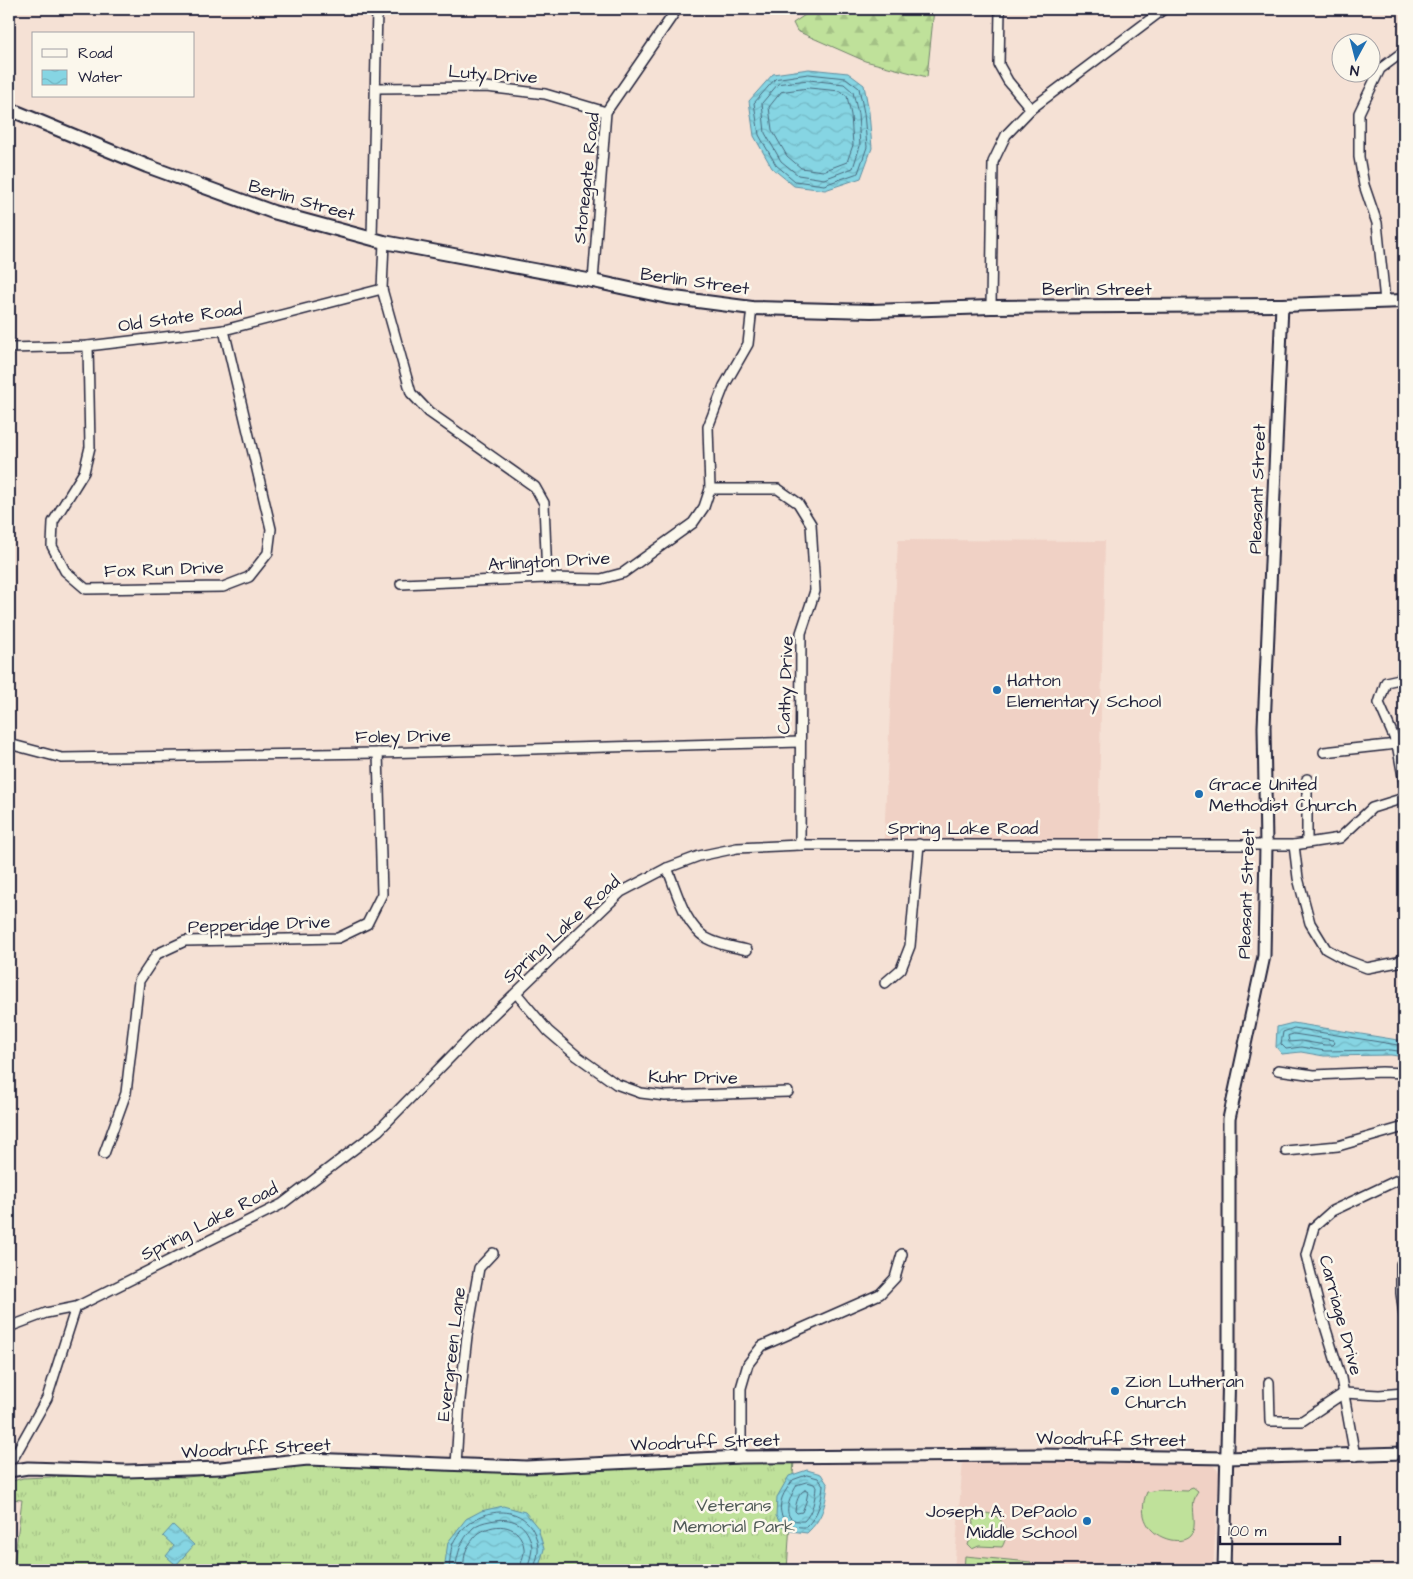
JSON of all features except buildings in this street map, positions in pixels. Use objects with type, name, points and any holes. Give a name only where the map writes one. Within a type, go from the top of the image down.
[{"type":"main road","name":"Berlin Street","points":[[9,109],[147,166],[273,212],[378,240],[593,281],[666,297],[752,308],[871,311],[991,307],[1282,305],[1404,301]]},
{"type":"street","points":[[377,9],[378,240],[382,289],[411,393],[429,412],[535,487],[544,503],[547,578]]},
{"type":"street","name":"Stonegate Road","points":[[593,281],[606,112],[678,9]]},
{"type":"street","points":[[1000,9],[999,65],[1008,81],[1031,109]]},
{"type":"street","points":[[991,307],[993,162],[1006,135],[1031,109],[1164,9]]},
{"type":"street","points":[[1385,301],[1377,223],[1364,185],[1359,157],[1359,113],[1380,69],[1404,51]]},
{"type":"street","name":"Luty Drive","points":[[376,88],[486,87],[545,94],[606,112]]},
{"type":"street","name":"Old State Road","points":[[9,348],[88,346],[224,330],[382,289]]},
{"type":"street","name":"Pleasant Street","points":[[1224,1570],[1229,1367],[1229,1119],[1264,956],[1266,845],[1264,727],[1282,305]]},
{"type":"street","name":"Arlington Drive","points":[[401,584],[547,578],[601,579],[623,573],[692,522],[704,507],[710,489],[708,427],[724,386],[748,344],[752,308]]},
{"type":"street","name":"Fox Run Drive","points":[[88,346],[90,447],[84,472],[53,522],[52,546],[65,571],[86,588],[223,587],[249,577],[268,553],[271,529],[224,330]]},
{"type":"street","name":"Cathy Drive","points":[[710,489],[778,489],[798,503],[811,524],[815,591],[801,632],[800,845]]},
{"type":"street","points":[[1404,678],[1386,682],[1379,703],[1397,744],[1404,782]]},
{"type":"street","name":"Foley Drive","points":[[9,744],[62,758],[378,754],[800,742]]},
{"type":"street","points":[[1324,752],[1397,744]]},
{"type":"street","name":"Pepperidge Drive","points":[[104,1154],[126,1093],[139,981],[157,954],[185,941],[338,938],[367,924],[382,894],[378,754]]},
{"type":"street","points":[[1307,779],[1307,842]]},
{"type":"street","name":"Spring Lake Road","points":[[9,1327],[46,1313],[76,1307],[282,1204],[378,1131],[516,993],[621,892],[667,868],[698,856],[737,848],[800,845],[1294,845],[1340,838],[1372,808],[1404,798]]},
{"type":"street","points":[[885,983],[901,969],[910,946],[919,844]]},
{"type":"street","points":[[1294,845],[1298,878],[1310,923],[1326,949],[1346,960],[1367,968],[1402,963]]},
{"type":"street","points":[[667,868],[691,924],[706,938],[747,950]]},
{"type":"street","name":"Kuhr Drive","points":[[516,993],[548,1031],[577,1056],[616,1084],[641,1093],[665,1096],[788,1092]]},
{"type":"street","points":[[1278,1070],[1314,1075],[1382,1072],[1404,1074]]},
{"type":"street","points":[[1286,1151],[1338,1146],[1404,1127]]},
{"type":"street","name":"Carriage Drive","points":[[1355,1456],[1344,1393],[1306,1255],[1314,1227],[1332,1211],[1404,1177]]},
{"type":"street","name":"Evergreen Lane","points":[[456,1465],[463,1372],[477,1278],[479,1268],[493,1253]]},
{"type":"street","points":[[741,1457],[741,1388],[748,1364],[762,1346],[880,1294],[895,1278],[902,1254]]},
{"type":"street","points":[[1404,1261],[1402,1264],[1401,1292],[1404,1315]]},
{"type":"street","points":[[9,1462],[48,1398],[76,1307]]},
{"type":"street","points":[[1269,1382],[1270,1421],[1302,1421],[1344,1393],[1379,1395],[1404,1393]]},
{"type":"street","name":"Woodruff Street","points":[[9,1471],[28,1468],[127,1471],[221,1468],[308,1459],[526,1467],[741,1457],[1050,1456],[1227,1458],[1355,1456],[1404,1453]]},
{"type":"shaded area","name":"Hatton Elementary School","points":[[898,540],[1105,541],[1098,840],[884,839]]},
{"type":"shaded area","name":"Joseph A. DePaolo Middle School","points":[[963,1461],[1212,1464],[1219,1472],[1213,1570],[954,1570]]},
{"type":"green space","points":[[814,9],[934,9],[927,77],[865,61],[797,31],[793,23]]},
{"type":"green space","name":"Veterans Memorial Park","points":[[794,1460],[787,1570],[13,1570],[22,1500],[9,1499],[9,1482],[23,1478],[73,1476],[187,1477],[297,1465],[492,1470]]},
{"type":"green space","points":[[1193,1488],[1198,1492],[1194,1502],[1194,1528],[1190,1536],[1186,1539],[1171,1540],[1156,1534],[1144,1516],[1144,1500],[1147,1492],[1158,1490],[1188,1491]]},
{"type":"green space","points":[[985,1513],[1001,1520],[1006,1535],[1005,1541],[1002,1547],[979,1546],[972,1549],[968,1545],[972,1539],[973,1522],[976,1516]]},
{"type":"green space","points":[[965,1556],[1031,1562],[1030,1570],[964,1570]]},
{"type":"water","points":[[809,69],[848,73],[864,85],[869,112],[872,148],[861,178],[825,190],[794,186],[772,168],[754,136],[749,101],[773,74]]},
{"type":"water","points":[[1293,1023],[1404,1041],[1404,1057],[1391,1055],[1324,1056],[1301,1052],[1282,1054],[1276,1047],[1277,1027]]},
{"type":"water","points":[[807,1470],[821,1474],[828,1485],[824,1505],[817,1522],[807,1533],[791,1531],[782,1526],[776,1516],[777,1497],[789,1476]]},
{"type":"water","points":[[503,1506],[525,1512],[538,1528],[544,1549],[538,1570],[444,1570],[448,1542],[466,1519],[481,1511]]},
{"type":"water","points":[[173,1525],[194,1545],[176,1565],[166,1556],[174,1546],[163,1536]]},
{"type":"place","name":"Hatton Elementary School","points":[[997,690]]},
{"type":"place","name":"Grace United Methodist Church","points":[[1199,794]]},
{"type":"place","name":"Zion Lutheran Church","points":[[1115,1391]]},
{"type":"place","name":"Joseph A. DePaolo Middle School","points":[[1087,1521]]}]
